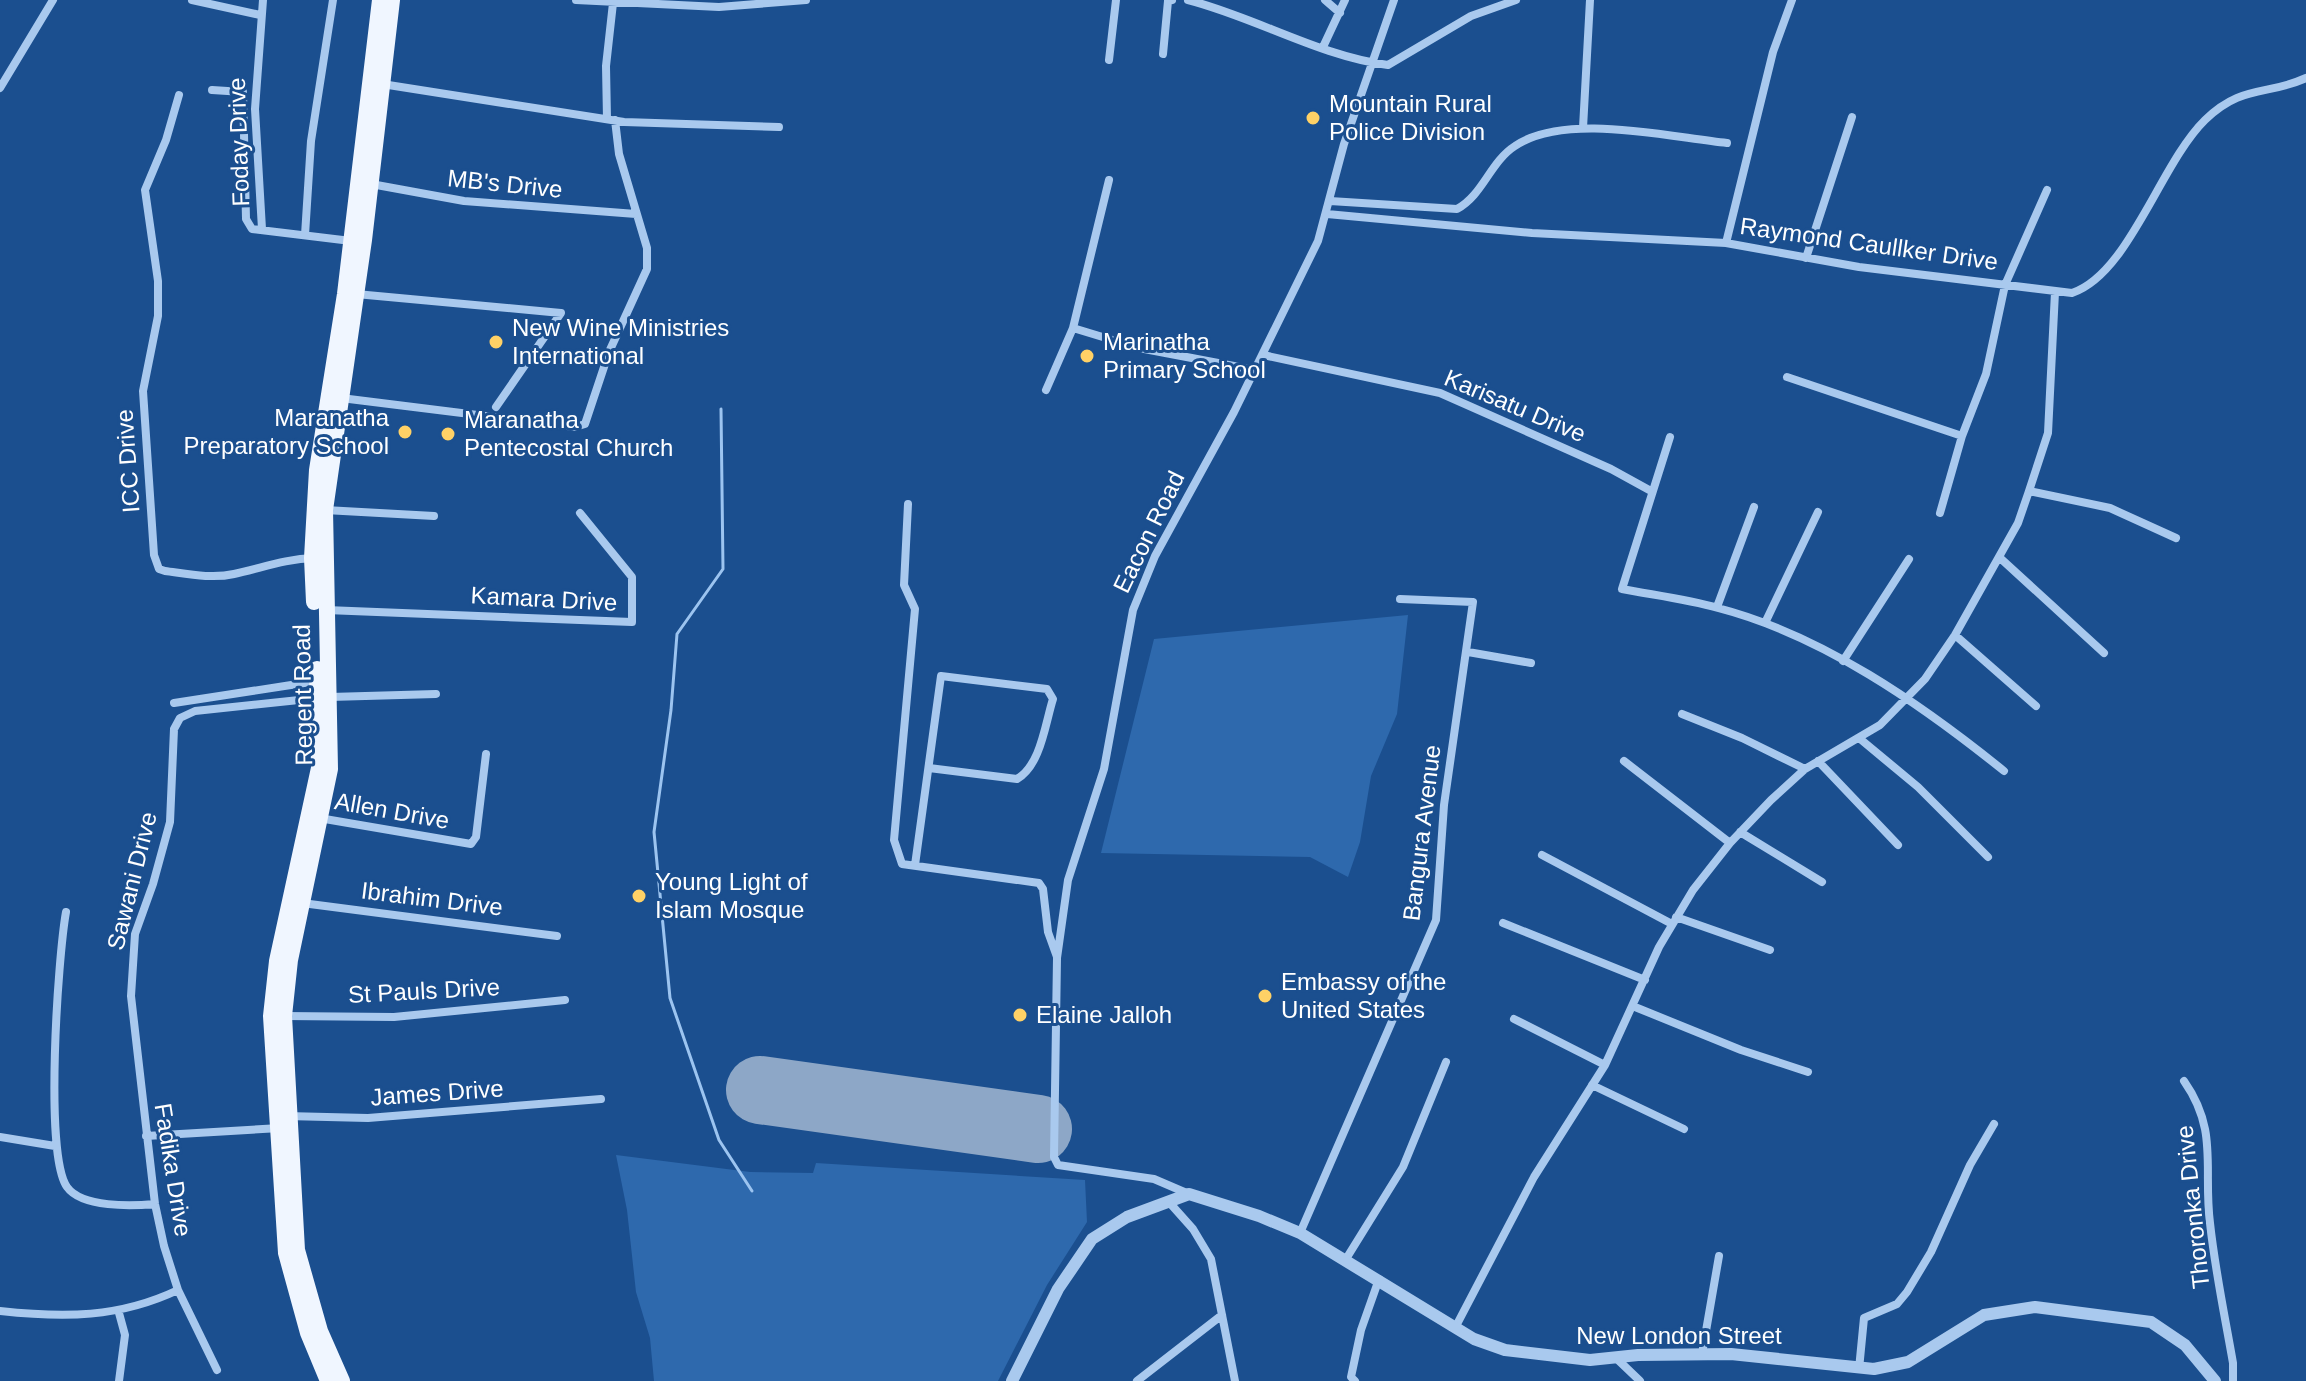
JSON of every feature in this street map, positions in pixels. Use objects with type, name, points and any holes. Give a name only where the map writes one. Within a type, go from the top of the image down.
[{"type":"main road","name":"Regent Road","points":[[322,692],[325,610],[318,558],[325,510],[324,459],[339,398],[356,294],[358,242],[370,184],[380,0]]},
{"type":"main road","name":"Regent Road","points":[[342,1381],[320,1331],[297,1250],[271,1016],[274,989],[315,817],[330,769],[322,692],[318,558],[324,459],[358,242],[376,82],[392,0]]},
{"type":"main road","name":"Regent Road","points":[[315,817],[288,972],[284,1016],[286,1253],[308,1333],[328,1381]]},
{"type":"street","points":[[0,88],[53,0]]},
{"type":"street","points":[[192,0],[260,15]]},
{"type":"street","name":"Foday Drive","points":[[263,0],[255,109],[262,229],[358,242]]},
{"type":"street","points":[[305,235],[311,141],[333,0]]},
{"type":"street","points":[[576,0],[755,7],[806,0]]},
{"type":"street","points":[[1109,60],[1116,0]]},
{"type":"street","points":[[1163,54],[1164,18],[1168,1],[1172,0]]},
{"type":"street","points":[[1188,0],[1230,11],[1323,47],[1371,61],[1394,64],[1471,16],[1516,0]]},
{"type":"street","points":[[1325,0],[1340,13]]},
{"type":"street","points":[[1323,47],[1345,0]]},
{"type":"street","name":"Eacon Road","points":[[1189,1194],[1154,1179],[1093,1167],[1058,1165],[1054,1157],[1057,958],[1068,880],[1104,769],[1133,610],[1155,556],[1263,355],[1318,241],[1371,61],[1394,0]]},
{"type":"street","points":[[1583,128],[1590,0]]},
{"type":"street","points":[[1726,243],[1773,52],[1792,0]]},
{"type":"street","points":[[339,398],[575,427],[585,424],[609,352],[646,274],[647,248],[611,120],[606,66],[619,2]]},
{"type":"street","name":"Raymond Caullker Drive","points":[[1327,214],[1562,235],[1726,243],[1806,258],[2072,293],[2084,289],[2106,271],[2174,161],[2214,112],[2248,91],[2306,78]]},
{"type":"street","points":[[376,82],[611,120],[779,127]]},
{"type":"street","points":[[212,90],[243,92],[246,219],[252,229],[262,229]]},
{"type":"street","name":"ICC Drive","points":[[179,95],[145,190],[145,213],[158,273],[158,316],[143,391],[154,555],[159,569],[210,577],[236,574],[279,560],[318,558]]},
{"type":"street","points":[[1806,258],[1852,117]]},
{"type":"street","points":[[1330,201],[1457,209],[1513,147],[1554,129],[1583,128],[1727,143]]},
{"type":"street","points":[[1046,390],[1073,328],[1109,180]]},
{"type":"street","name":"MB's Drive","points":[[370,184],[464,201],[636,214]]},
{"type":"street","points":[[1940,513],[1962,436],[1986,374],[2005,285],[2047,190]]},
{"type":"street","points":[[1455,1328],[1534,1177],[1605,1065],[1674,921],[1730,843],[1805,769],[1880,725],[1906,701],[1955,635],[2018,523],[2048,433],[2055,292]]},
{"type":"street","points":[[356,294],[561,313],[496,407]]},
{"type":"street","points":[[1073,328],[1139,348],[1255,370]]},
{"type":"street","name":"Karisatu Drive","points":[[1263,355],[1440,393],[1611,469],[1651,491]]},
{"type":"street","points":[[1787,377],[1962,436]]},
{"type":"street","points":[[1670,437],[1622,589],[1717,607],[1765,623],[1843,661],[1961,736],[2004,771]]},
{"type":"street","points":[[2029,491],[2110,508],[2176,538]]},
{"type":"street","points":[[908,504],[904,585],[915,609],[894,840],[902,864],[1039,883],[1057,958]]},
{"type":"street","points":[[1717,607],[1754,507]]},
{"type":"street","points":[[325,510],[434,516]]},
{"type":"street","points":[[1765,623],[1818,512]]},
{"type":"street","name":"Kamara Drive","points":[[325,610],[632,622],[632,577],[580,513]]},
{"type":"street","points":[[1999,557],[2104,653]]},
{"type":"street","points":[[1843,661],[1909,559]]},
{"type":"street","name":"Bangura Avenue","points":[[1300,1233],[1436,920],[1444,805],[1468,652],[1471,600],[1400,599]]},
{"type":"street","points":[[1955,635],[2036,706]]},
{"type":"street","points":[[1468,652],[1531,663]]},
{"type":"street","points":[[915,865],[941,676],[992,680],[1047,689],[1051,693],[1053,699],[1035,758],[1025,774],[1017,779],[929,768]]},
{"type":"street","points":[[174,703],[322,692],[436,694]]},
{"type":"street","name":"Sawani Drive","points":[[138,1053],[131,996],[132,951],[170,822],[174,729],[180,718],[195,711],[322,692]]},
{"type":"street","points":[[1682,714],[1742,738],[1805,769]]},
{"type":"street","points":[[1859,738],[1918,787],[1988,857]]},
{"type":"street","name":"Allen Drive","points":[[315,817],[471,844],[476,837],[486,754]]},
{"type":"street","points":[[1624,761],[1730,843]]},
{"type":"street","points":[[1818,761],[1898,845]]},
{"type":"street","points":[[1740,832],[1822,882]]},
{"type":"street","points":[[1542,855],[1674,921],[1770,950]]},
{"type":"street","name":"Ibrahim Drive","points":[[302,903],[557,936]]},
{"type":"street","points":[[66,912],[60,946],[55,1146],[67,1187],[113,1206],[155,1204]]},
{"type":"street","points":[[1503,923],[1645,980]]},
{"type":"street","name":"St Pauls Drive","points":[[284,1016],[394,1017],[565,1000]]},
{"type":"street","points":[[1635,1007],[1741,1050],[1808,1072]]},
{"type":"street","points":[[1514,1019],[1605,1065]]},
{"type":"street","name":"Fadika Drive","points":[[138,1053],[155,1204],[178,1290],[217,1370]]},
{"type":"street","points":[[1346,1259],[1403,1167],[1446,1062]]},
{"type":"street","name":"Thoronka Drive","points":[[2184,1081],[2202,1109],[2206,1125],[2210,1222],[2233,1363],[2233,1381]]},
{"type":"street","points":[[1592,1085],[1684,1129]]},
{"type":"street","name":"James Drive","points":[[146,1136],[283,1122],[601,1099]]},
{"type":"street","points":[[1859,1369],[1864,1318],[1897,1304],[1907,1292],[1931,1252],[1970,1165],[1994,1124]]},
{"type":"street","points":[[0,1137],[55,1146]]},
{"type":"street","points":[[1012,1381],[1058,1289],[1092,1239],[1115,1223],[1189,1194]]},
{"type":"street","name":"New London Street","points":[[1189,1194],[1300,1233],[1455,1328],[1505,1350],[1577,1359],[1702,1354],[1797,1358],[1859,1369],[1899,1365],[1984,1315],[2035,1307],[2151,1322],[2185,1345],[2215,1381]]},
{"type":"street","points":[[1168,1201],[1193,1229],[1211,1259],[1235,1381]]},
{"type":"street","points":[[1702,1354],[1719,1256]]},
{"type":"street","points":[[1352,1380],[1361,1330],[1379,1279]]},
{"type":"street","points":[[0,1311],[32,1315],[119,1313],[178,1290]]},
{"type":"street","points":[[119,1313],[125,1335],[119,1381]]},
{"type":"street","points":[[1137,1381],[1222,1315]]},
{"type":"street","points":[[1616,1358],[1640,1381]]},
{"type":"shaded area","points":[[1408,615],[1397,714],[1371,776],[1360,842],[1348,877],[1310,857],[1101,853],[1154,639]]},
{"type":"shaded area","points":[[616,1155],[750,1172],[813,1173],[816,1163],[1085,1180],[1087,1222],[1047,1285],[998,1381],[654,1381],[650,1338],[636,1292],[627,1210]]},
{"type":"waterway","points":[[721,409],[723,569],[677,634],[671,710],[654,832],[670,998],[719,1140],[752,1191]]},
{"type":"runway","points":[[760,1090],[1038,1129]]},
{"type":"place","name":"Mountain Rural Police Division","points":[[1313,118]]},
{"type":"place","name":"New Wine Ministries International","points":[[496,342]]},
{"type":"place","name":"Marinatha Primary School","points":[[1087,356]]},
{"type":"place","name":"Maranatha Preparatory School","points":[[405,432]]},
{"type":"place","name":"Maranatha Pentecostal Church","points":[[448,434]]},
{"type":"place","name":"Young Light of Islam Mosque","points":[[639,896]]},
{"type":"place","name":"Embassy of the United States","points":[[1265,996]]},
{"type":"place","name":"Elaine Jalloh","points":[[1020,1015]]}]
